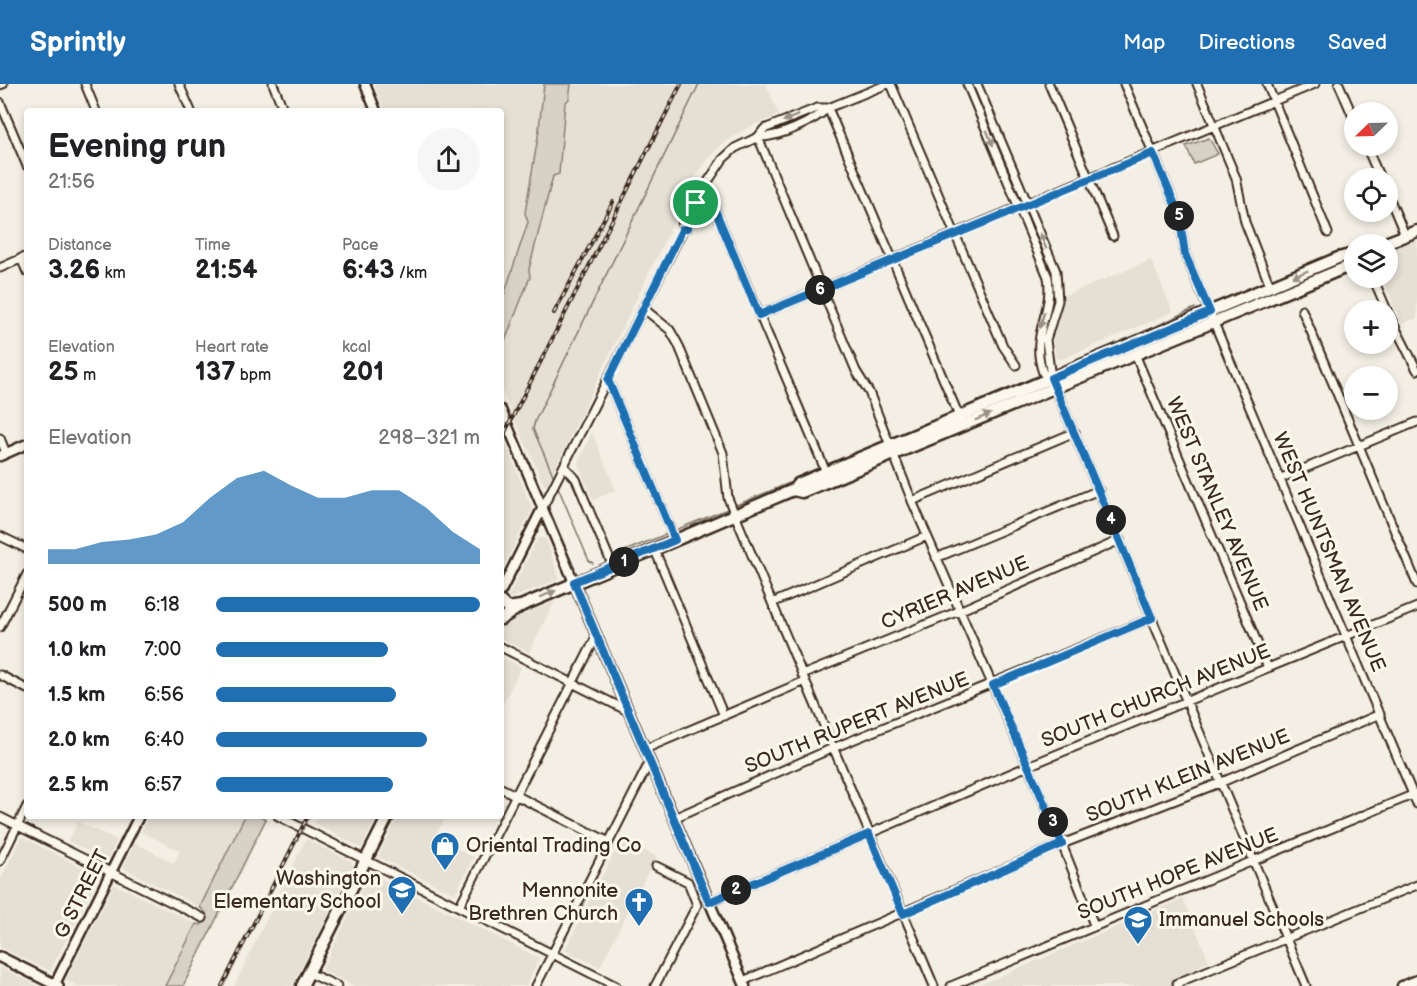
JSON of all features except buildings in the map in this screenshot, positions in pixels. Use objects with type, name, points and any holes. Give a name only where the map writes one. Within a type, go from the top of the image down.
[{"type":"main road","points":[[1398,238],[1417,231]]},
{"type":"main road","points":[[793,490],[802,492],[959,416],[1135,354],[1270,286],[1344,258]]},
{"type":"main road","points":[[504,617],[522,606],[574,582],[793,490],[798,484],[826,472],[892,449],[1213,316],[1344,268]]},
{"type":"main road","points":[[504,604],[510,608],[522,606]]},
{"type":"main road","points":[[302,986],[387,819]]},
{"type":"main road","points":[[0,957],[55,985]]},
{"type":"street","points":[[85,84],[95,108]]},
{"type":"street","points":[[179,84],[190,108]]},
{"type":"street","points":[[273,84],[283,108]]},
{"type":"street","points":[[365,84],[374,108]]},
{"type":"street","points":[[504,585],[642,308],[682,230],[687,228],[705,186],[729,154],[758,137],[768,137],[820,115],[828,108],[890,84],[1003,346],[1016,365]]},
{"type":"street","points":[[967,84],[1048,278],[1049,297],[1039,329],[1038,351],[1043,373],[1053,383]]},
{"type":"street","points":[[977,84],[1058,281],[1058,300],[1046,340],[1053,383],[1306,986]]},
{"type":"street","points":[[1049,84],[1113,236]]},
{"type":"street","name":"WEST HUNTSMAN AVENUE","points":[[1124,84],[1179,214],[1185,254],[1415,794],[1417,804]]},
{"type":"street","points":[[1197,84],[1236,178],[1245,222],[1270,286]]},
{"type":"street","points":[[1267,84],[1328,233]]},
{"type":"street","points":[[759,315],[1315,84]]},
{"type":"street","points":[[1339,84],[1347,102]]},
{"type":"street","points":[[0,102],[24,159]]},
{"type":"street","points":[[828,108],[959,416]]},
{"type":"street","points":[[758,137],[856,371],[869,392],[936,558],[1062,844],[1094,925]]},
{"type":"street","points":[[705,186],[826,472]]},
{"type":"street","points":[[1398,219],[1405,235]]},
{"type":"street","points":[[0,268],[24,257]]},
{"type":"street","points":[[642,308],[670,330],[678,344],[723,453],[728,498],[934,986]]},
{"type":"street","points":[[1302,310],[1417,584]]},
{"type":"street","points":[[1398,332],[1417,367]]},
{"type":"street","name":"WEST STANLEY AVENUE","points":[[1135,354],[1268,668]]},
{"type":"street","points":[[608,380],[675,540]]},
{"type":"street","points":[[504,417],[744,984]]},
{"type":"street","points":[[1280,479],[1417,422]]},
{"type":"street","points":[[912,501],[1075,432]]},
{"type":"street","points":[[0,438],[3,454],[24,445]]},
{"type":"street","points":[[564,466],[576,479],[613,567]]},
{"type":"street","points":[[936,558],[1099,490]]},
{"type":"street","points":[[0,536],[24,548]]},
{"type":"street","points":[[772,603],[927,536]]},
{"type":"street","name":"CYRIER AVENUE","points":[[645,749],[1120,540]]},
{"type":"street","points":[[654,548],[724,716]]},
{"type":"street","points":[[0,627],[24,580]]},
{"type":"street","name":"SOUTH CHURCH AVENUE","points":[[709,902],[1028,766],[1417,607]]},
{"type":"street","name":"SOUTH RUPERT AVENUE","points":[[674,818],[833,748],[993,685],[1152,618]]},
{"type":"street","points":[[504,819],[597,635]]},
{"type":"street","points":[[504,648],[628,711]]},
{"type":"street","points":[[0,675],[24,687]]},
{"type":"street","name":"SOUTH KLEIN AVENUE","points":[[744,984],[1062,844],[1222,782],[1380,714]]},
{"type":"street","points":[[536,986],[650,761]]},
{"type":"street","points":[[504,789],[609,842]]},
{"type":"street","name":"SOUTH HOPE AVENUE","points":[[951,986],[1415,794]]},
{"type":"street","points":[[0,861],[24,812]]},
{"type":"street","points":[[0,817],[204,918]]},
{"type":"street","name":"G STREET","points":[[55,985],[138,819]]},
{"type":"street","points":[[284,819],[616,986]]},
{"type":"street","points":[[459,907],[504,819]]},
{"type":"street","points":[[656,866],[689,885],[697,905],[656,986]]},
{"type":"street","points":[[1177,985],[1417,885]]},
{"type":"street","points":[[309,973],[337,986]]},
{"type":"street","points":[[1402,986],[1417,980]]},
{"type":"shaded area","points":[[374,84],[544,84],[528,222],[504,295],[504,108],[384,108]]},
{"type":"shaded area","points":[[544,84],[571,84],[569,99],[565,103],[559,174],[553,176],[529,269],[530,277],[504,343],[504,295],[528,222],[525,213]]},
{"type":"shaded area","points":[[571,84],[766,84],[779,115],[749,127],[725,142],[708,158],[695,177],[547,485],[544,485],[504,396],[504,343],[530,277],[529,269],[553,176],[559,174],[565,103],[569,99]]},
{"type":"shaded area","points":[[1209,138],[1218,154],[1194,164],[1186,146]]},
{"type":"shaded area","points":[[1417,238],[1417,318],[1402,324],[1398,315],[1398,300],[1392,300],[1386,288],[1398,288],[1398,247]]},
{"type":"shaded area","points":[[1151,260],[1173,312],[1062,359],[1056,358],[1053,337],[1064,296]]},
{"type":"shaded area","points":[[592,432],[616,490],[593,500],[578,463]]},
{"type":"shaded area","points":[[505,442],[532,509],[504,565]]},
{"type":"shaded area","points":[[538,538],[546,538],[559,579],[512,598],[508,597]]},
{"type":"shaded area","points":[[555,601],[529,652],[504,640],[504,623]]},
{"type":"shaded area","points":[[504,658],[521,667],[504,702]]},
{"type":"shaded area","points":[[148,819],[244,819],[200,907],[123,868],[135,843],[174,863],[180,851],[141,832]]},
{"type":"shaded area","points":[[244,819],[266,819],[183,986],[165,986],[196,924],[201,925],[206,920],[206,913],[200,907]]},
{"type":"shaded area","points":[[317,819],[376,819],[361,848],[315,823]]},
{"type":"shaded area","points":[[397,819],[444,819],[432,842],[435,838],[474,857],[455,894],[378,857]]},
{"type":"shaded area","points":[[78,822],[117,840],[107,861],[68,841]]},
{"type":"shaded area","points":[[22,837],[99,876],[50,971],[0,947],[0,881]]},
{"type":"shaded area","points":[[306,839],[352,862],[353,866],[292,986],[234,986]]},
{"type":"shaded area","points":[[621,839],[656,856],[600,967],[565,950]]},
{"type":"shaded area","name":"Washington Elementary School","points":[[370,873],[539,958],[526,986],[354,986],[322,970]]},
{"type":"shaded area","points":[[114,884],[196,924],[165,986],[78,986],[66,980]]},
{"type":"shaded area","name":"Immanuel Schools","points":[[1183,899],[1209,961],[1182,975],[1185,982],[1179,986],[977,986]]},
{"type":"shaded area","points":[[0,966],[4,969],[38,986],[0,986]]},
{"type":"waterway","points":[[554,477],[533,429],[535,421],[699,84]]},
{"type":"waterway","points":[[1114,346],[1195,308]]},
{"type":"waterway","points":[[1063,365],[1099,352]]},
{"type":"waterway","points":[[996,395],[1032,378]]},
{"type":"waterway","points":[[734,506],[794,481]]},
{"type":"waterway","points":[[558,487],[589,561],[593,563]]},
{"type":"waterway","points":[[673,531],[730,508]]},
{"type":"waterway","points":[[622,552],[669,533]]},
{"type":"railway","points":[[504,434],[681,84]]},
{"type":"railway","points":[[554,313],[613,202]]},
{"type":"railway","points":[[222,986],[306,819]]},
{"type":"place","name":"Oriental Trading Co","points":[[445,872]]},
{"type":"place","name":"Washington Elementary School","points":[[402,916]]},
{"type":"place","name":"Mennonite Brethren Church","points":[[639,928]]},
{"type":"place","name":"Immanuel Schools","points":[[1138,946]]},
{"type":"route","points":[[1153,153],[1179,214],[1185,254],[1210,312],[1051,378],[1152,618],[993,685],[1062,844],[903,914],[869,834],[709,902],[574,582],[675,540],[608,380],[682,230],[687,228],[697,207],[696,203],[705,186],[759,315],[1153,153]]}]
